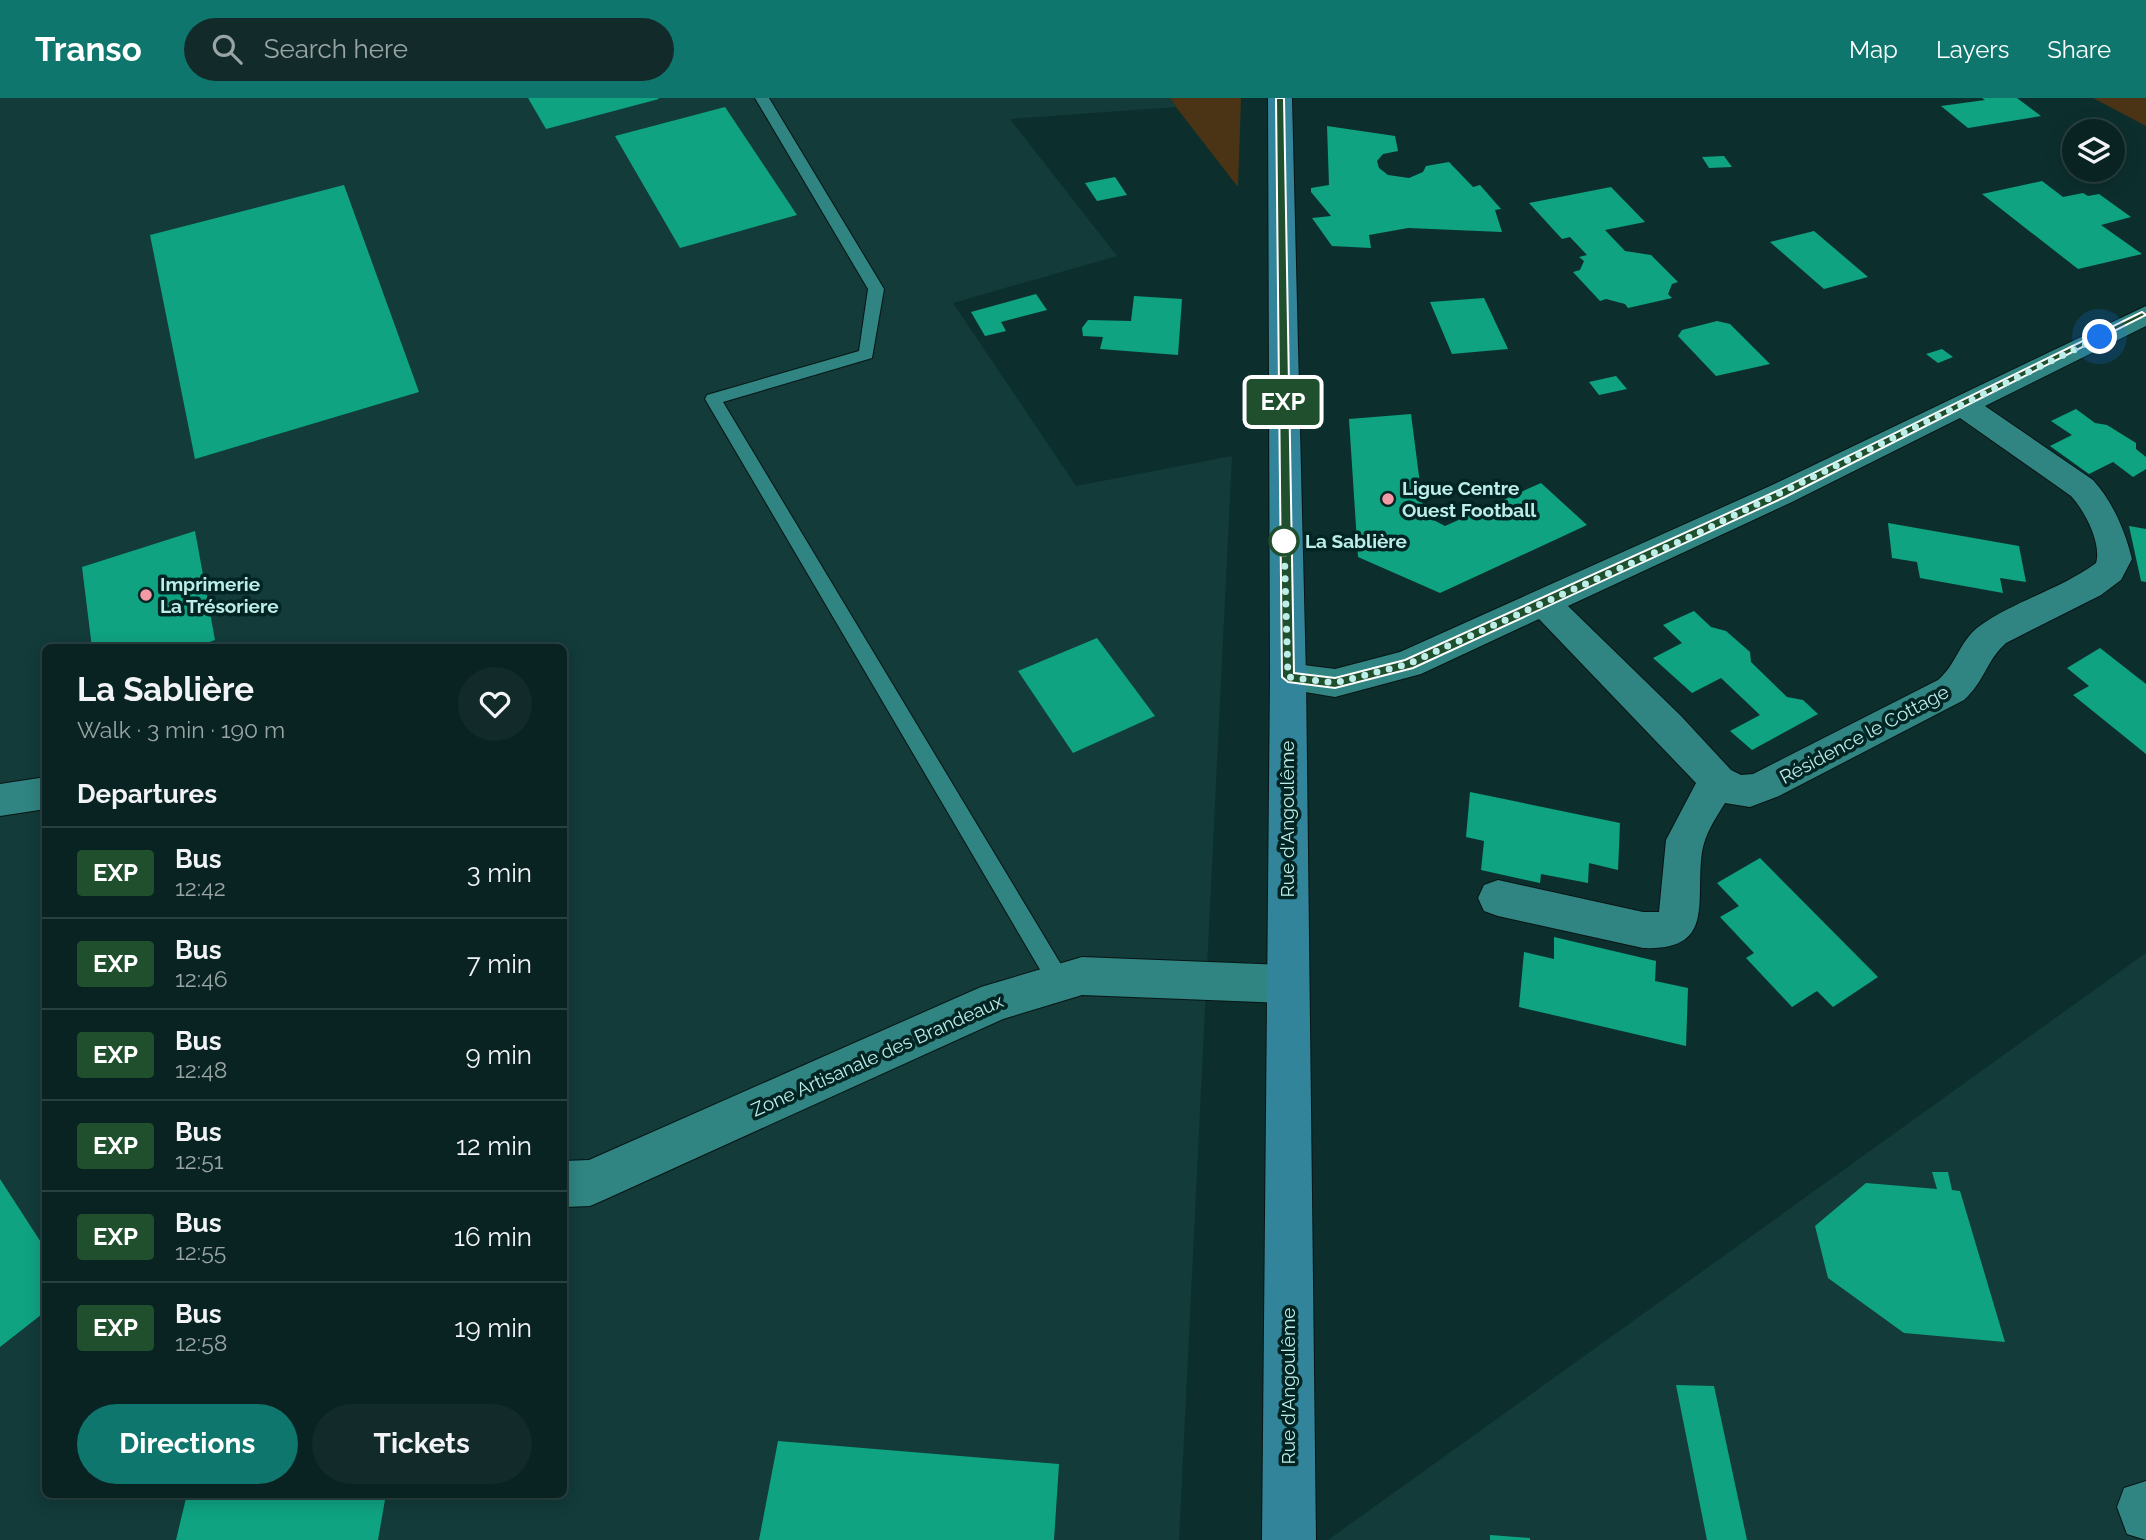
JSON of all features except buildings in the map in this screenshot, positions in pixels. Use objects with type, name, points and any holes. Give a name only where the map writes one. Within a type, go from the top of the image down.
[{"type":"street","name":"Rue d'Angoulême","points":[[1280,98],[1288,677],[1286,984],[1289,1540]]},
{"type":"street","points":[[1288,677],[1335,683],[1408,664],[1545,604],[2146,315]]},
{"type":"street","name":"Résidence le Cottage","points":[[1718,781],[1736,791],[1758,788],[1951,690],[1968,676],[1979,647],[1994,634],[2089,586],[2109,571],[2115,559],[2110,537],[2092,499],[2082,488],[1962,405]]},
{"type":"street","points":[[1498,898],[1643,930],[1664,930],[1675,925],[1679,914],[1683,849],[1692,825],[1718,781],[1668,726],[1545,604]]},
{"type":"street","points":[[0,800],[42,794]]},
{"type":"street","name":"Zone Artisanale des Brandeaux","points":[[567,1184],[590,1183],[996,1001],[1082,976],[1286,984]]},
{"type":"street","points":[[2146,1507],[2143,1507],[2146,1515]]},
{"type":"lane","points":[[762,98],[876,289],[866,354],[713,399],[1060,983]]},
{"type":"shaded area","points":[[0,98],[1170,98],[1176,107],[1010,119],[1117,256],[953,303],[1076,486],[1232,456],[1179,1540],[0,1540]]},
{"type":"shaded area","points":[[1170,98],[1241,98],[1238,187],[1176,107]]},
{"type":"shaded area","points":[[2093,98],[2146,98],[2146,126]]},
{"type":"shaded area","points":[[2146,953],[2146,1540],[1328,1540]]},
{"type":"bus line","name":"EXP","points":[[1280,98],[1284,542],[1288,677],[1335,683],[1408,664],[1545,604],[1781,494],[2146,315]]},
{"type":"place","name":"Ligue Centre Ouest Football","points":[[1388,499]]},
{"type":"place","name":"La Sablière","points":[[1284,541]]},
{"type":"place","name":"Imprimerie La Trésoriere","points":[[146,595]]},
{"type":"route","points":[[1284,541],[1288,677],[1335,683],[1408,664],[1545,604],[1781,494],[2100,337]]}]
